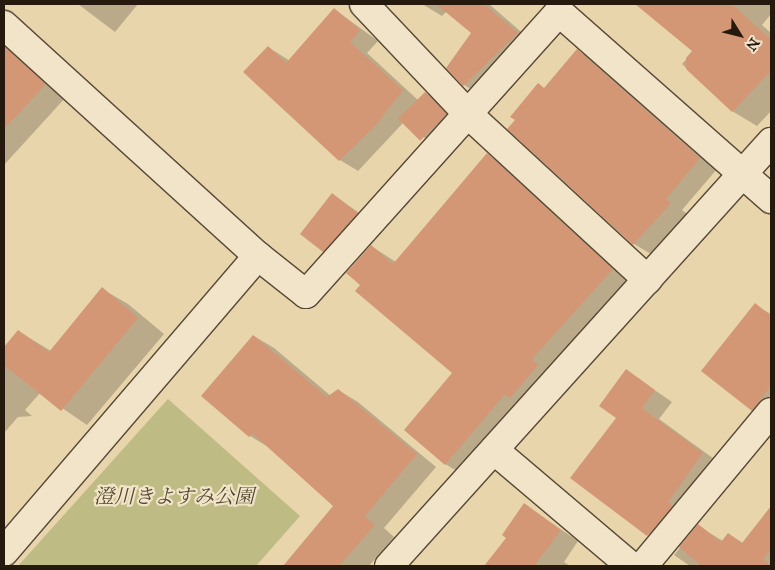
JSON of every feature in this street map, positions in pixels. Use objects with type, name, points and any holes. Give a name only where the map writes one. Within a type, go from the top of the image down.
[{"type":"street","points":[[364,4],[469,115],[648,280]]},
{"type":"street","points":[[4,25],[258,256],[306,294],[469,115],[559,12],[744,172],[771,198]]},
{"type":"street","points":[[389,566],[771,142]]},
{"type":"street","points":[[4,552],[258,256]]},
{"type":"street","points":[[643,566],[771,412]]},
{"type":"street","points":[[494,450],[631,566]]},
{"type":"green space","name":"澄川きよすみ公園","points":[[168,399],[300,516],[256,566],[18,566]]},
{"type":"building","points":[[436,4],[484,4],[518,33],[463,86],[446,68],[471,33]]},
{"type":"building","points":[[635,4],[732,4],[771,40],[771,71],[732,112],[686,69],[686,58],[692,51]]},
{"type":"building","points":[[334,8],[360,30],[350,42],[403,90],[375,126],[339,161],[243,72],[268,46],[286,63]]},
{"type":"building","points":[[4,46],[46,84],[4,129]]},
{"type":"building","points":[[577,49],[700,158],[666,199],[671,203],[633,245],[507,129],[515,120],[510,117],[538,83],[544,88]]},
{"type":"building","points":[[425,92],[447,114],[420,141],[398,119]]},
{"type":"building","points":[[487,153],[613,269],[532,359],[538,365],[510,398],[505,394],[445,465],[404,430],[452,373],[355,291],[360,285],[346,273],[371,245],[393,264]]},
{"type":"building","points":[[332,193],[358,213],[326,254],[300,234]]},
{"type":"building","points":[[102,287],[138,318],[61,411],[4,365],[4,347],[18,330],[49,352]]},
{"type":"building","points":[[755,303],[771,316],[771,386],[752,411],[701,371]]},
{"type":"building","points":[[253,335],[327,397],[338,389],[417,454],[365,516],[375,525],[339,566],[283,566],[333,506],[252,433],[249,437],[201,396]]},
{"type":"building","points":[[626,369],[655,390],[642,408],[703,453],[668,502],[673,506],[647,536],[570,478],[616,418],[599,406]]},
{"type":"building","points":[[524,503],[561,530],[534,566],[484,566],[506,538],[502,535]]},
{"type":"building","points":[[771,506],[771,549],[763,559],[771,566],[702,566],[679,547],[698,524],[721,542],[728,533],[742,543]]}]
